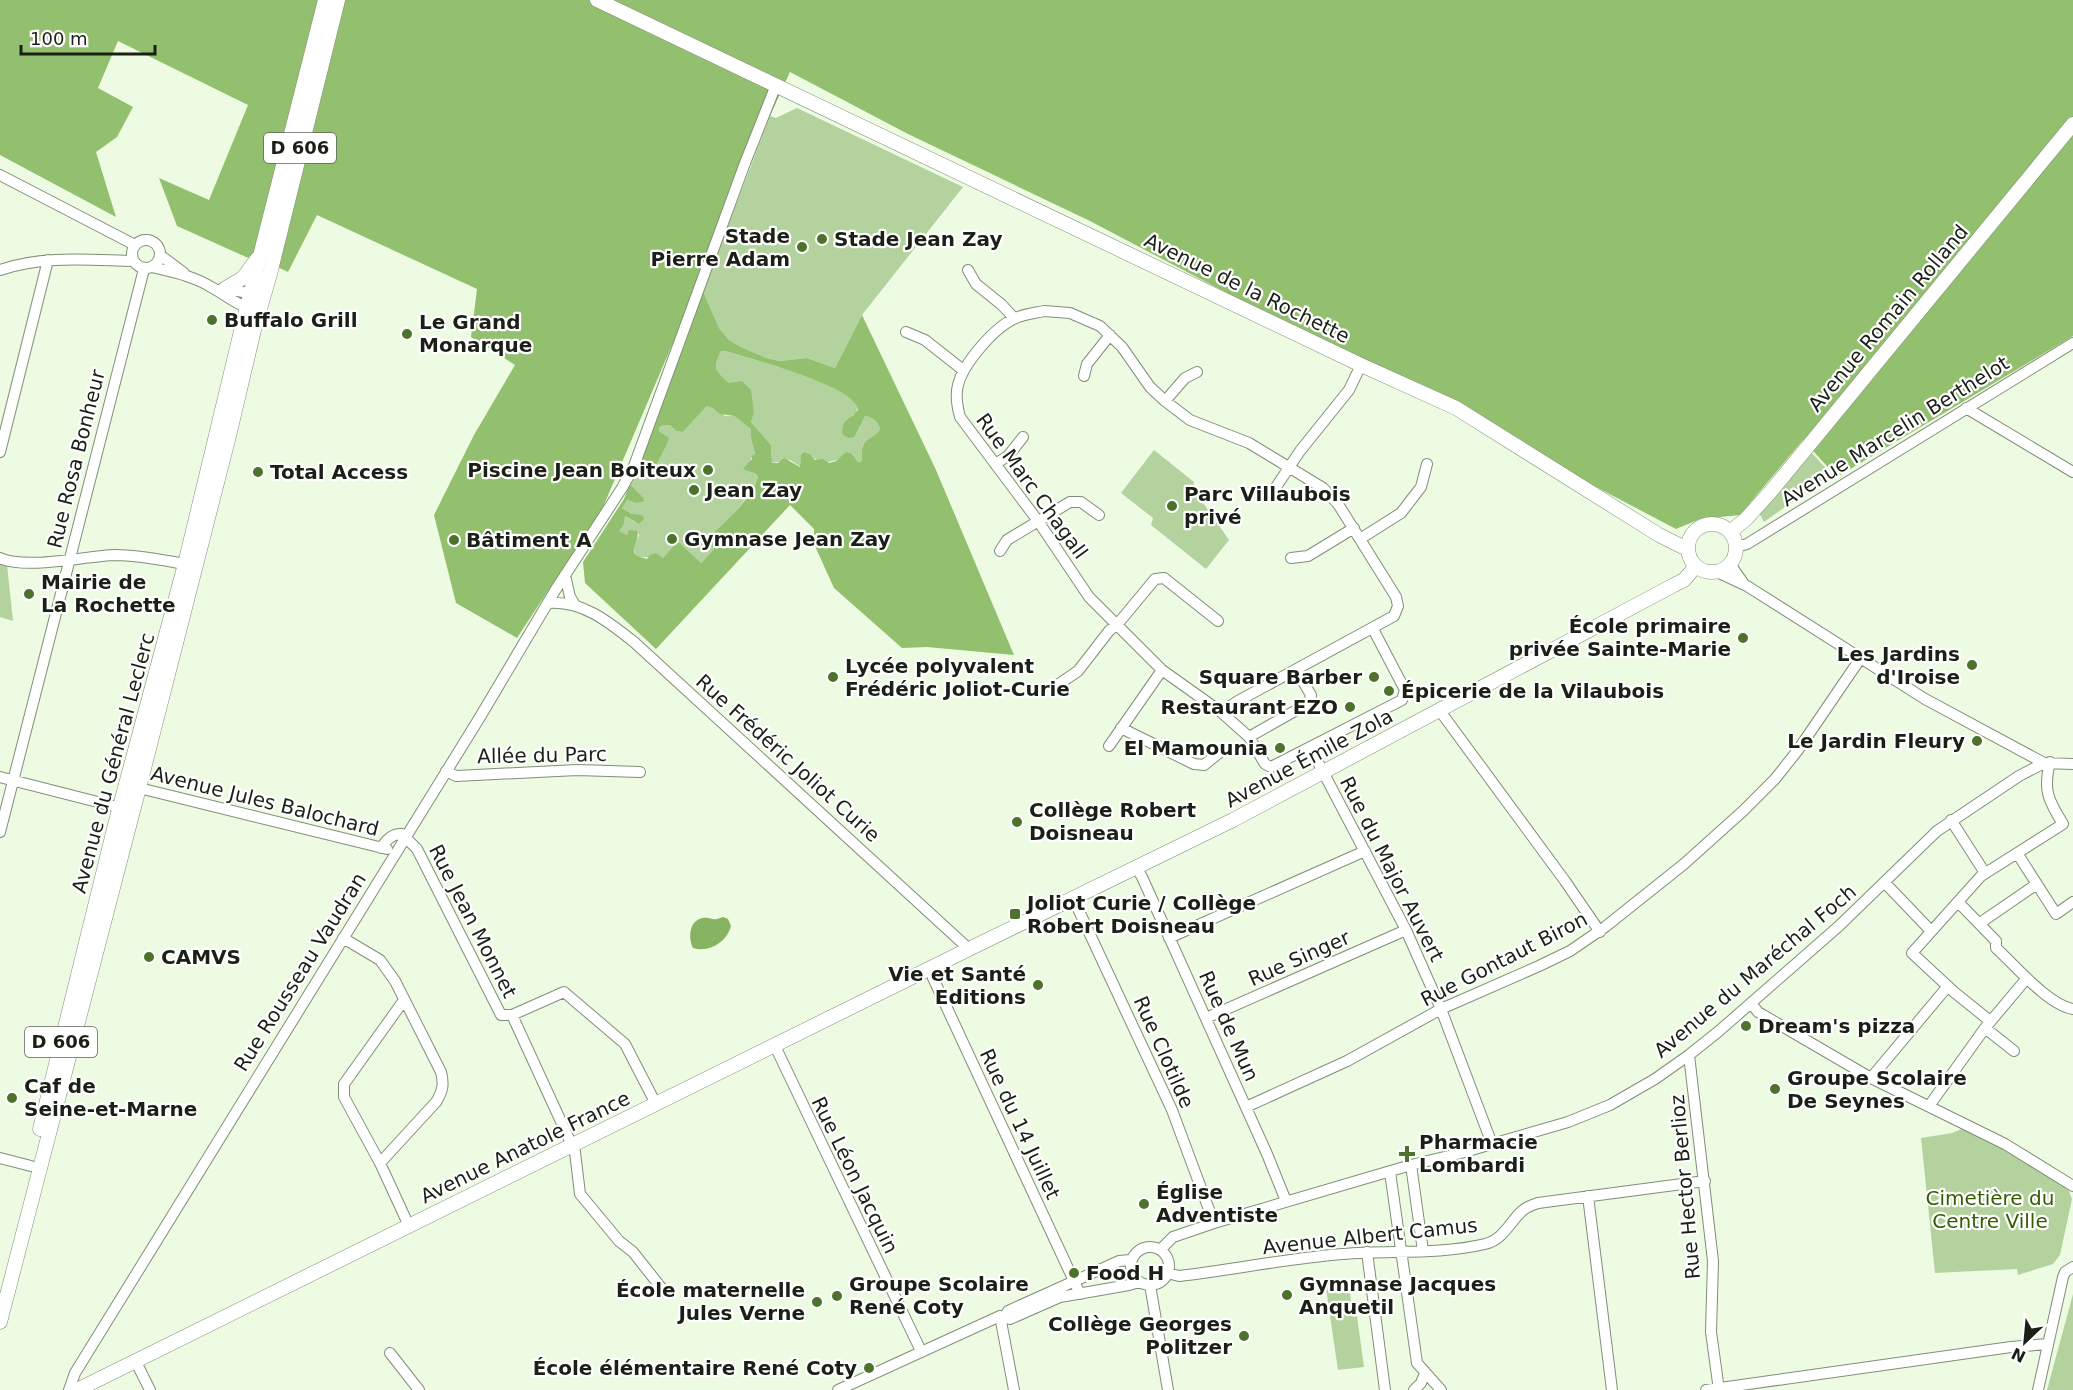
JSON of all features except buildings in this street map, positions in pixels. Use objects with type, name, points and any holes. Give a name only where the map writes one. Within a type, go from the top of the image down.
[{"type":"main road","name":"Avenue du Général Leclerc","points":[[0,1322],[132,786],[254,313],[263,250],[325,0]]},
{"type":"main road","name":"Avenue du Général Leclerc","points":[[257,295],[338,0]]},
{"type":"main road","name":"Avenue de la Rochette","points":[[597,0],[1361,365],[1456,408],[1659,535],[1683,547],[1688,547]]},
{"type":"main road","name":"Avenue Romain Rolland","points":[[1730,532],[1746,519],[1772,490],[2073,124]]},
{"type":"main road","points":[[226,288],[249,272],[263,250]]},
{"type":"main road","name":"Avenue du Général Leclerc","points":[[132,786],[184,564],[254,313]]},
{"type":"main road","points":[[1715,525],[1730,532],[1736,547],[1735,556],[1730,564],[1717,572],[1706,571],[1696,566],[1690,557],[1688,547],[1692,536],[1704,526],[1715,525]]},
{"type":"main road","name":"Avenue Émile Zola","points":[[931,968],[1323,773],[1684,580],[1696,566]]},
{"type":"main road","name":"Avenue du Général Leclerc","points":[[0,1291],[126,810]]},
{"type":"main road","name":"Avenue Anatole France","points":[[77,1390],[931,968]]},
{"type":"street","name":"Rue Rousseau Vaudran","points":[[69,1390],[75,1373],[634,466],[745,163],[776,85]]},
{"type":"street","points":[[0,175],[135,245]]},
{"type":"street","points":[[133,261],[132,253],[135,245],[143,240],[151,241],[158,246],[160,255],[158,262],[148,268]]},
{"type":"street","points":[[160,255],[192,278],[254,313]]},
{"type":"street","points":[[0,270],[48,260],[91,259],[133,261],[148,268],[192,278]]},
{"type":"street","points":[[0,452],[48,260]]},
{"type":"street","name":"Rue Rosa Bonheur","points":[[0,832],[69,559],[148,268]]},
{"type":"street","points":[[969,270],[976,284],[1014,318]]},
{"type":"street","points":[[211,287],[257,295]]},
{"type":"street","name":"Rue Marc Chagall","points":[[1221,712],[1394,616],[1398,602],[1354,528],[1338,504],[1323,488],[1249,443],[1190,420],[1150,387],[1122,347],[1100,326],[1085,318],[1064,312],[1044,312],[1014,318],[986,342],[963,370],[956,400],[960,417],[1038,521],[1089,597],[1162,670],[1221,712],[1249,737],[1264,764],[1271,767],[1310,747]]},
{"type":"street","points":[[906,332],[926,340],[963,370]]},
{"type":"street","points":[[1084,376],[1087,364],[1110,334]]},
{"type":"street","name":"Avenue Marcelin Berthelot","points":[[1736,547],[1747,544],[2073,343]]},
{"type":"street","points":[[1272,493],[1349,390],[1361,365]]},
{"type":"street","points":[[1165,401],[1185,378],[1197,372]]},
{"type":"street","points":[[1966,408],[2073,472]]},
{"type":"street","points":[[995,464],[1008,456],[1023,437]]},
{"type":"street","points":[[1360,539],[1401,513],[1421,487],[1427,464]]},
{"type":"street","points":[[1000,551],[1007,540],[1070,502],[1081,502],[1099,515]]},
{"type":"street","points":[[1291,558],[1308,556],[1354,528]]},
{"type":"street","points":[[0,558],[25,563],[116,555],[146,557],[184,564]]},
{"type":"street","points":[[1730,564],[1746,586]]},
{"type":"street","points":[[1717,572],[1746,586],[1925,699],[2047,762],[2073,764]]},
{"type":"street","points":[[566,575],[570,597],[575,605]]},
{"type":"street","points":[[1059,684],[1078,671],[1109,631],[1155,579],[1164,578],[1218,621]]},
{"type":"street","name":"Rue Frédéric Joliot Curie","points":[[548,603],[561,602],[575,605],[601,617],[634,642],[969,949]]},
{"type":"street","points":[[1310,747],[1402,700],[1405,690],[1373,629]]},
{"type":"street","name":"Rue Gontaut Biron","points":[[1246,1107],[1347,1061],[1441,1009],[1570,951],[1600,932],[1684,864],[1775,779],[1798,750],[1860,659]]},
{"type":"street","points":[[1109,746],[1162,670]]},
{"type":"street","points":[[1249,737],[1309,703],[1311,695],[1296,670]]},
{"type":"street","points":[[1440,711],[1600,932]]},
{"type":"street","points":[[1121,728],[1194,764],[1204,765],[1219,753]]},
{"type":"street","name":"Rue du Major Auvert","points":[[1310,747],[1406,930],[1441,1009],[1492,1144]]},
{"type":"street","points":[[2014,1051],[1912,953],[1985,873],[2063,824],[2049,802],[2046,791],[2047,762]]},
{"type":"street","name":"Avenue du Maréchal Foch","points":[[1160,1250],[1173,1237],[1214,1223],[1568,1122],[1610,1105],[1689,1055],[1885,884],[1937,831],[1951,820],[2019,776],[2047,762]]},
{"type":"street","name":"Allée du Parc","points":[[446,771],[456,776],[577,770],[639,772]]},
{"type":"street","points":[[0,777],[126,810]]},
{"type":"street","name":"Avenue Jules Balochard","points":[[132,786],[396,851]]},
{"type":"street","points":[[1951,820],[1985,873]]},
{"type":"street","points":[[381,848],[386,841],[397,834],[406,836]]},
{"type":"street","name":"Rue Jean Monnet","points":[[406,836],[417,849],[501,1015],[512,1015],[575,1152],[580,1194],[619,1241],[633,1252],[663,1290]]},
{"type":"street","points":[[1169,938],[1365,850]]},
{"type":"street","points":[[2017,853],[2056,914],[2073,902]]},
{"type":"street","name":"Rue de Mun","points":[[1136,867],[1246,1107],[1286,1201]]},
{"type":"street","points":[[1885,884],[1931,931]]},
{"type":"street","points":[[1980,923],[2037,884]]},
{"type":"street","name":"Rue Clotilde","points":[[1073,898],[1172,1110],[1214,1223]]},
{"type":"street","points":[[1958,902],[1995,941],[1996,948],[2027,978],[2051,999],[2073,1010]]},
{"type":"street","name":"Rue Singer","points":[[1206,1018],[1406,930]]},
{"type":"street","points":[[343,938],[380,960],[395,981],[441,1072],[442,1092],[380,1163]]},
{"type":"street","name":"Rue du 14 Juillet","points":[[931,968],[1071,1284],[1080,1294]]},
{"type":"street","points":[[1929,1106],[1987,1024],[2027,978]]},
{"type":"street","points":[[1871,1078],[1948,986]]},
{"type":"street","points":[[512,1015],[564,992],[625,1044],[656,1104]]},
{"type":"street","points":[[404,1000],[344,1084],[344,1097],[380,1163],[409,1226]]},
{"type":"street","points":[[1751,1003],[1758,1012],[1871,1078],[2005,1144],[2073,1186]]},
{"type":"street","name":"Rue Léon Jacquin","points":[[775,1046],[921,1351]]},
{"type":"street","name":"Rue Hector Berlioz","points":[[1689,1055],[1713,1261],[1711,1332],[1718,1389]]},
{"type":"street","points":[[0,1158],[31,1166]]},
{"type":"street","points":[[1411,1165],[1423,1251]]},
{"type":"street","points":[[1390,1172],[1417,1363],[1435,1388]]},
{"type":"street","name":"Avenue Albert Camus","points":[[1167,1273],[1179,1276],[1311,1257],[1367,1252],[1423,1251],[1485,1244],[1498,1238],[1526,1207],[1538,1203],[1705,1181]]},
{"type":"street","points":[[1588,1196],[1612,1390]]},
{"type":"street","points":[[1003,1316],[1010,1319],[1060,1297],[1144,1283],[1161,1282],[1169,1268],[1167,1258],[1160,1250],[1149,1247],[1134,1254],[1131,1260],[1131,1272],[1144,1283],[1168,1390]]},
{"type":"street","points":[[1367,1252],[1385,1390]]},
{"type":"street","points":[[838,1390],[1119,1261],[1131,1260]]},
{"type":"street","points":[[2038,1390],[2048,1344],[2069,1270]]},
{"type":"street","points":[[1003,1316],[1014,1390]]},
{"type":"street","points":[[1706,1390],[2011,1347],[2048,1344]]},
{"type":"street","points":[[390,1353],[419,1390]]},
{"type":"street","points":[[136,1362],[150,1390]]},
{"type":"street","points":[[1414,1390],[1421,1383],[1425,1373]]},
{"type":"street","points":[[1796,1377],[1797,1390]]},
{"type":"green space","name":"Stade Jean Zay","points":[[797,108],[963,187],[862,315],[835,368],[807,358],[780,361],[766,358],[729,340],[719,328],[703,291],[770,116],[776,118]]},
{"type":"green space","name":"Jean Zay","points":[[721,351],[799,373],[835,388],[849,397],[858,406],[856,413],[852,415],[859,429],[865,416],[875,420],[880,429],[864,443],[862,461],[858,462],[852,454],[825,462],[811,455],[800,461],[801,467],[790,460],[772,463],[771,445],[751,422],[754,412],[729,383],[717,373],[715,362]]},
{"type":"green space","name":"Jean Zay","points":[[707,406],[713,407],[725,416],[734,416],[751,429],[755,454],[751,456],[750,472],[758,477],[755,484],[735,512],[706,541],[714,549],[701,563],[675,546],[663,558],[638,557],[634,549],[639,534],[629,533],[627,535],[618,531],[624,524],[625,516],[636,523],[632,514],[622,506],[627,500],[636,503],[643,497],[630,484],[640,458],[658,451],[667,443],[668,438],[659,431],[660,426],[670,425],[676,431],[683,432]]},
{"type":"green space","name":"Parc Villaubois privé","points":[[1154,450],[1194,482],[1193,488],[1229,540],[1206,569],[1151,525],[1153,518],[1121,493]]},
{"type":"green space","points":[[1812,453],[1831,474],[1764,522],[1759,513]]},
{"type":"green space","points":[[0,562],[7,565],[13,621],[0,617]]},
{"type":"green space","name":"Cimetière du Centre Ville","points":[[1964,1128],[2005,1148],[2068,1189],[2072,1199],[2060,1255],[2053,1264],[2018,1275],[2017,1269],[1935,1273],[1921,1138],[1952,1133]]},
{"type":"green space","points":[[1348,1279],[1353,1317],[1357,1316],[1364,1367],[1338,1370],[1325,1282]]},
{"type":"green space","points":[[2073,1294],[2073,1390],[2047,1390]]},
{"type":"shaded area","points":[[0,0],[2073,0],[2073,336],[1837,477],[1803,440],[1740,515],[1700,519],[1676,529],[1090,221],[908,134],[790,72],[603,507],[517,638],[456,603],[434,515],[474,435],[515,365],[471,337],[477,289],[317,215],[288,272],[265,261],[246,257],[177,226],[159,178],[209,200],[248,105],[118,41],[98,88],[133,107],[117,137],[96,152],[116,217],[0,155]]},
{"type":"shaded area","points":[[703,291],[719,328],[729,340],[766,358],[780,361],[807,358],[835,368],[862,315],[936,470],[1014,655],[927,647],[902,648],[834,588],[814,544],[814,529],[790,505],[656,649],[585,583],[583,562],[624,499]],"holes":[[[721,351],[802,375],[841,392],[853,401],[858,410],[844,423],[843,435],[849,438],[854,437],[865,416],[875,420],[880,429],[864,443],[862,461],[858,462],[852,454],[846,452],[836,461],[829,463],[823,459],[815,460],[804,452],[801,455],[800,467],[784,458],[778,463],[772,463],[771,445],[751,422],[754,413],[751,390],[742,381],[729,383],[716,369],[716,361]],[[707,406],[720,414],[734,416],[751,429],[755,454],[751,456],[752,459],[743,469],[758,477],[735,512],[706,541],[714,549],[701,563],[676,540],[674,546],[663,558],[656,553],[647,559],[640,557],[634,552],[637,531],[629,530],[627,535],[619,531],[624,524],[625,516],[639,524],[644,519],[642,515],[632,514],[622,508],[627,500],[636,503],[644,501],[630,484],[640,458],[647,467],[654,469],[669,438],[659,431],[660,426],[670,425],[676,431],[683,432]]]},
{"type":"shaded area","points":[[703,918],[728,919],[731,926],[726,937],[716,945],[705,949],[693,948],[690,935],[695,922]]},
{"type":"place","name":"Stade Jean Zay","points":[[822,239]]},
{"type":"place","name":"Stade Pierre Adam","points":[[802,247]]},
{"type":"place","name":"Buffalo Grill","points":[[212,320]]},
{"type":"place","name":"Le Grand Monarque","points":[[407,334]]},
{"type":"place","name":"Piscine Jean Boiteux","points":[[708,470]]},
{"type":"place","name":"Total Access","points":[[258,472]]},
{"type":"place","name":"Jean Zay","points":[[694,490]]},
{"type":"place","name":"Parc Villaubois privé","points":[[1172,506]]},
{"type":"place","name":"Gymnase Jean Zay","points":[[672,539]]},
{"type":"place","name":"Bâtiment A","points":[[454,540]]},
{"type":"place","name":"Mairie de La Rochette","points":[[29,594]]},
{"type":"place","name":"École primaire privée Sainte-Marie","points":[[1743,638]]},
{"type":"place","name":"Les Jardins d'Iroise","points":[[1972,665]]},
{"type":"place","name":"Lycée polyvalent Frédéric Joliot-Curie","points":[[833,677]]},
{"type":"place","name":"Square Barber","points":[[1374,677]]},
{"type":"place","name":"Épicerie de la Vilaubois","points":[[1389,691]]},
{"type":"place","name":"Restaurant EZO","points":[[1350,707]]},
{"type":"place","name":"Le Jardin Fleury","points":[[1977,741]]},
{"type":"place","name":"El Mamounia","points":[[1280,748]]},
{"type":"place","name":"Collège Robert Doisneau","points":[[1017,822]]},
{"type":"place","name":"Joliot Curie / Collège Robert Doisneau","points":[[1015,914]]},
{"type":"place","name":"CAMVS","points":[[149,957]]},
{"type":"place","name":"Vie et Santé Editions","points":[[1038,985]]},
{"type":"place","name":"Dream's pizza","points":[[1746,1026]]},
{"type":"place","name":"Groupe Scolaire De Seynes","points":[[1775,1089]]},
{"type":"place","name":"Caf de Seine-et-Marne","points":[[12,1098]]},
{"type":"place","name":"Pharmacie Lombardi","points":[[1407,1154]]},
{"type":"place","name":"Église Adventiste","points":[[1144,1204]]},
{"type":"place","name":"Food H","points":[[1074,1273]]},
{"type":"place","name":"Gymnase Jacques Anquetil","points":[[1287,1295]]},
{"type":"place","name":"Groupe Scolaire René Coty","points":[[837,1296]]},
{"type":"place","name":"École maternelle Jules Verne","points":[[817,1302]]},
{"type":"place","name":"Collège Georges Politzer","points":[[1244,1336]]},
{"type":"place","name":"École élémentaire René Coty","points":[[869,1368]]}]
